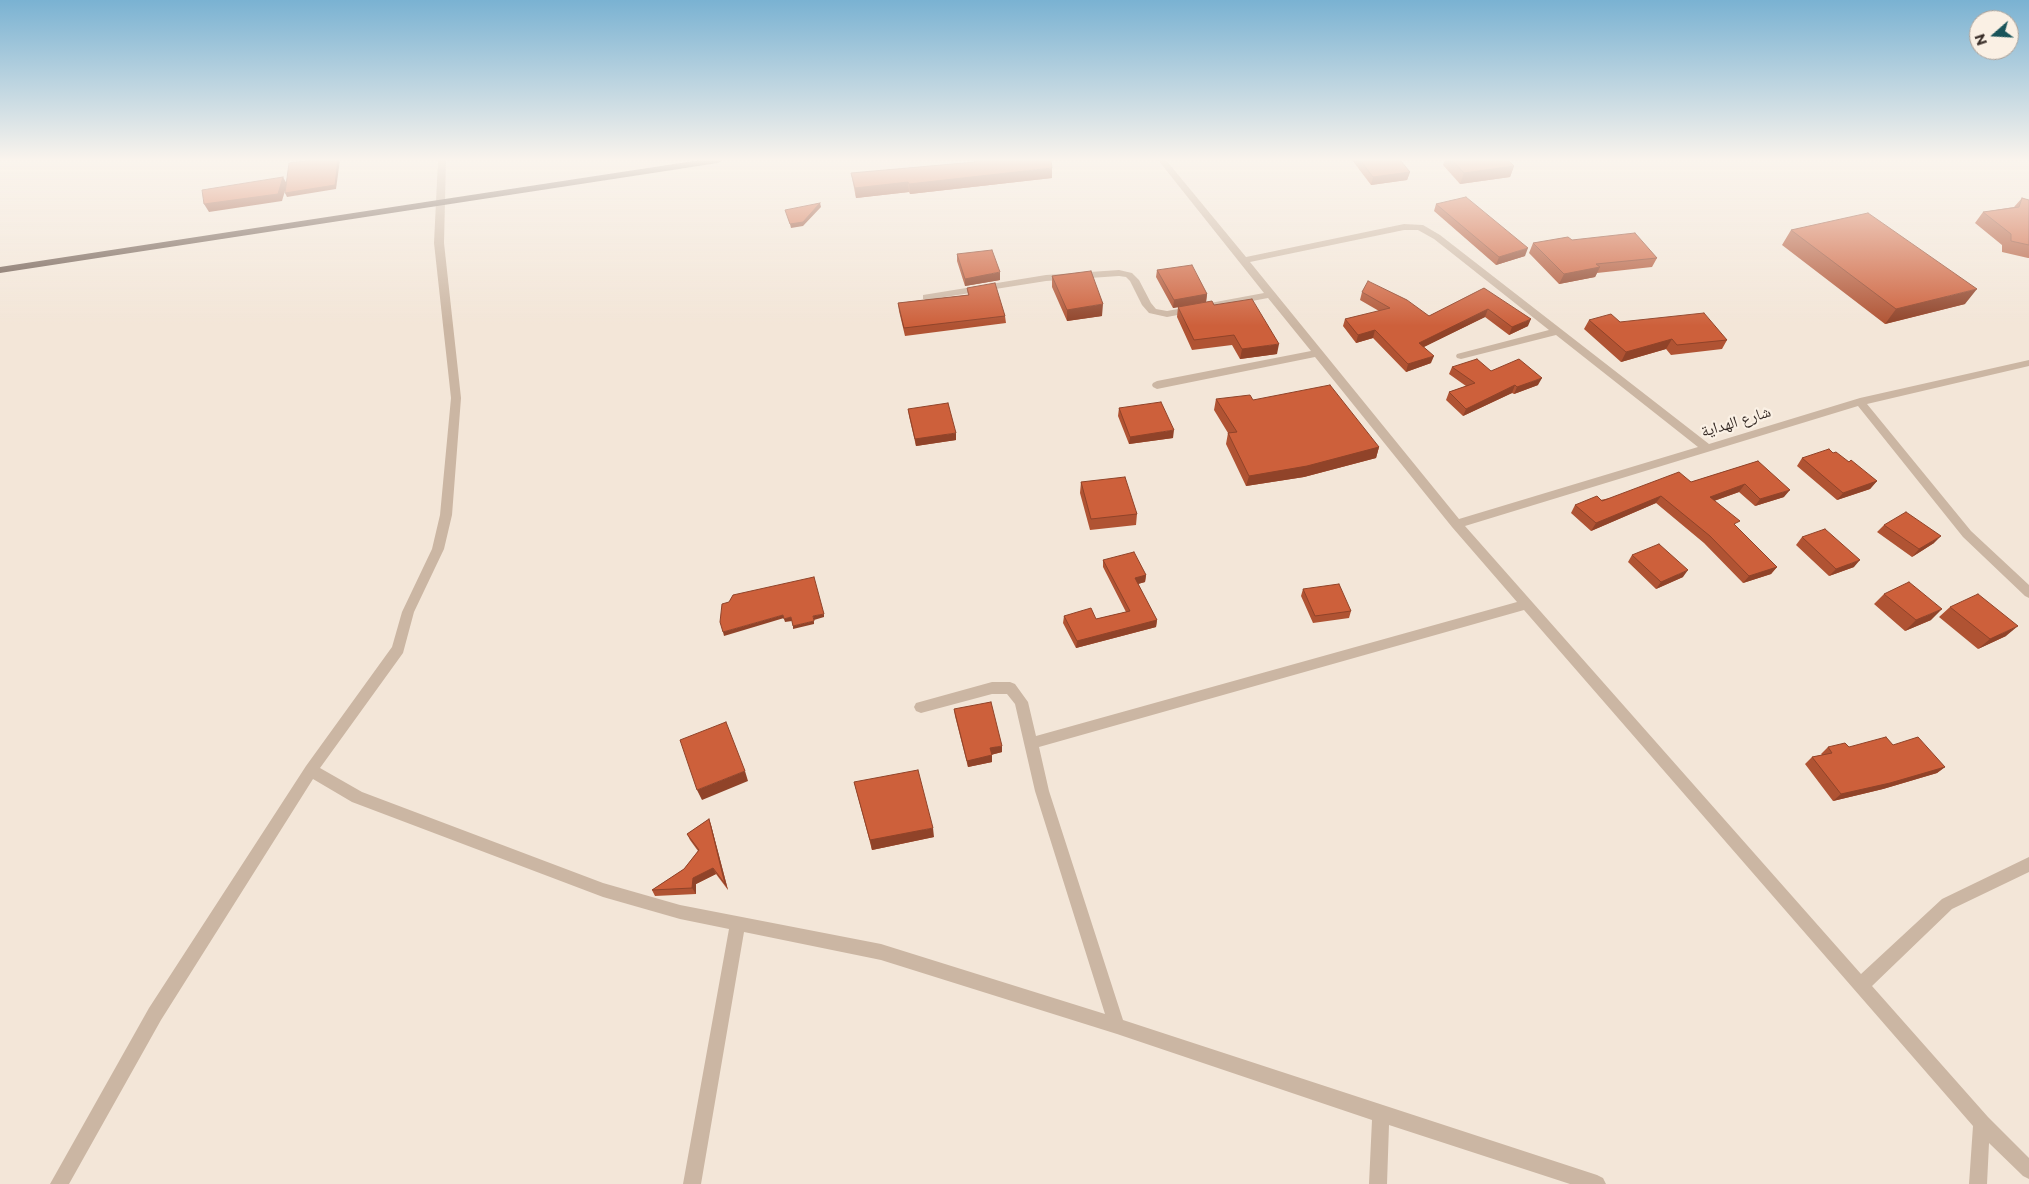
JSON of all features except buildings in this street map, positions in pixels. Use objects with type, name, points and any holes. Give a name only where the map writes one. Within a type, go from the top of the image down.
[{"type":"highway","points":[[0,270],[354,215]]},
{"type":"street","points":[[59,1184],[155,1014],[311,770],[398,649],[408,612],[438,549],[446,515],[456,398],[438,243],[439,215]]},
{"type":"street","points":[[1206,215],[1456,524],[1982,1123],[2029,1170]]},
{"type":"street","points":[[1242,261],[1404,227],[1420,227],[1437,237],[1707,448]]},
{"type":"street","points":[[926,297],[1046,278],[1119,273],[1129,275],[1134,280],[1147,305],[1153,311],[1166,314],[1270,295]]},
{"type":"street","points":[[1461,356],[1558,331]]},
{"type":"street","points":[[1157,385],[1316,353]]},
{"type":"street","name":"شارع الهداية","points":[[1456,524],[1860,402],[2029,362]]},
{"type":"street","points":[[1860,402],[1967,534],[2029,593]]},
{"type":"street","points":[[1031,743],[1526,604]]},
{"type":"street","points":[[921,707],[992,688],[1010,688],[1021,702],[1042,791],[1117,1026]]},
{"type":"street","points":[[311,770],[357,797],[603,890],[680,912],[881,952],[1117,1026],[1597,1184]]},
{"type":"street","points":[[1861,985],[1947,904],[2029,864]]},
{"type":"street","points":[[692,1184],[738,923]]},
{"type":"street","points":[[1378,1184],[1380,1114]]},
{"type":"street","points":[[1978,1184],[1982,1123]]}]
